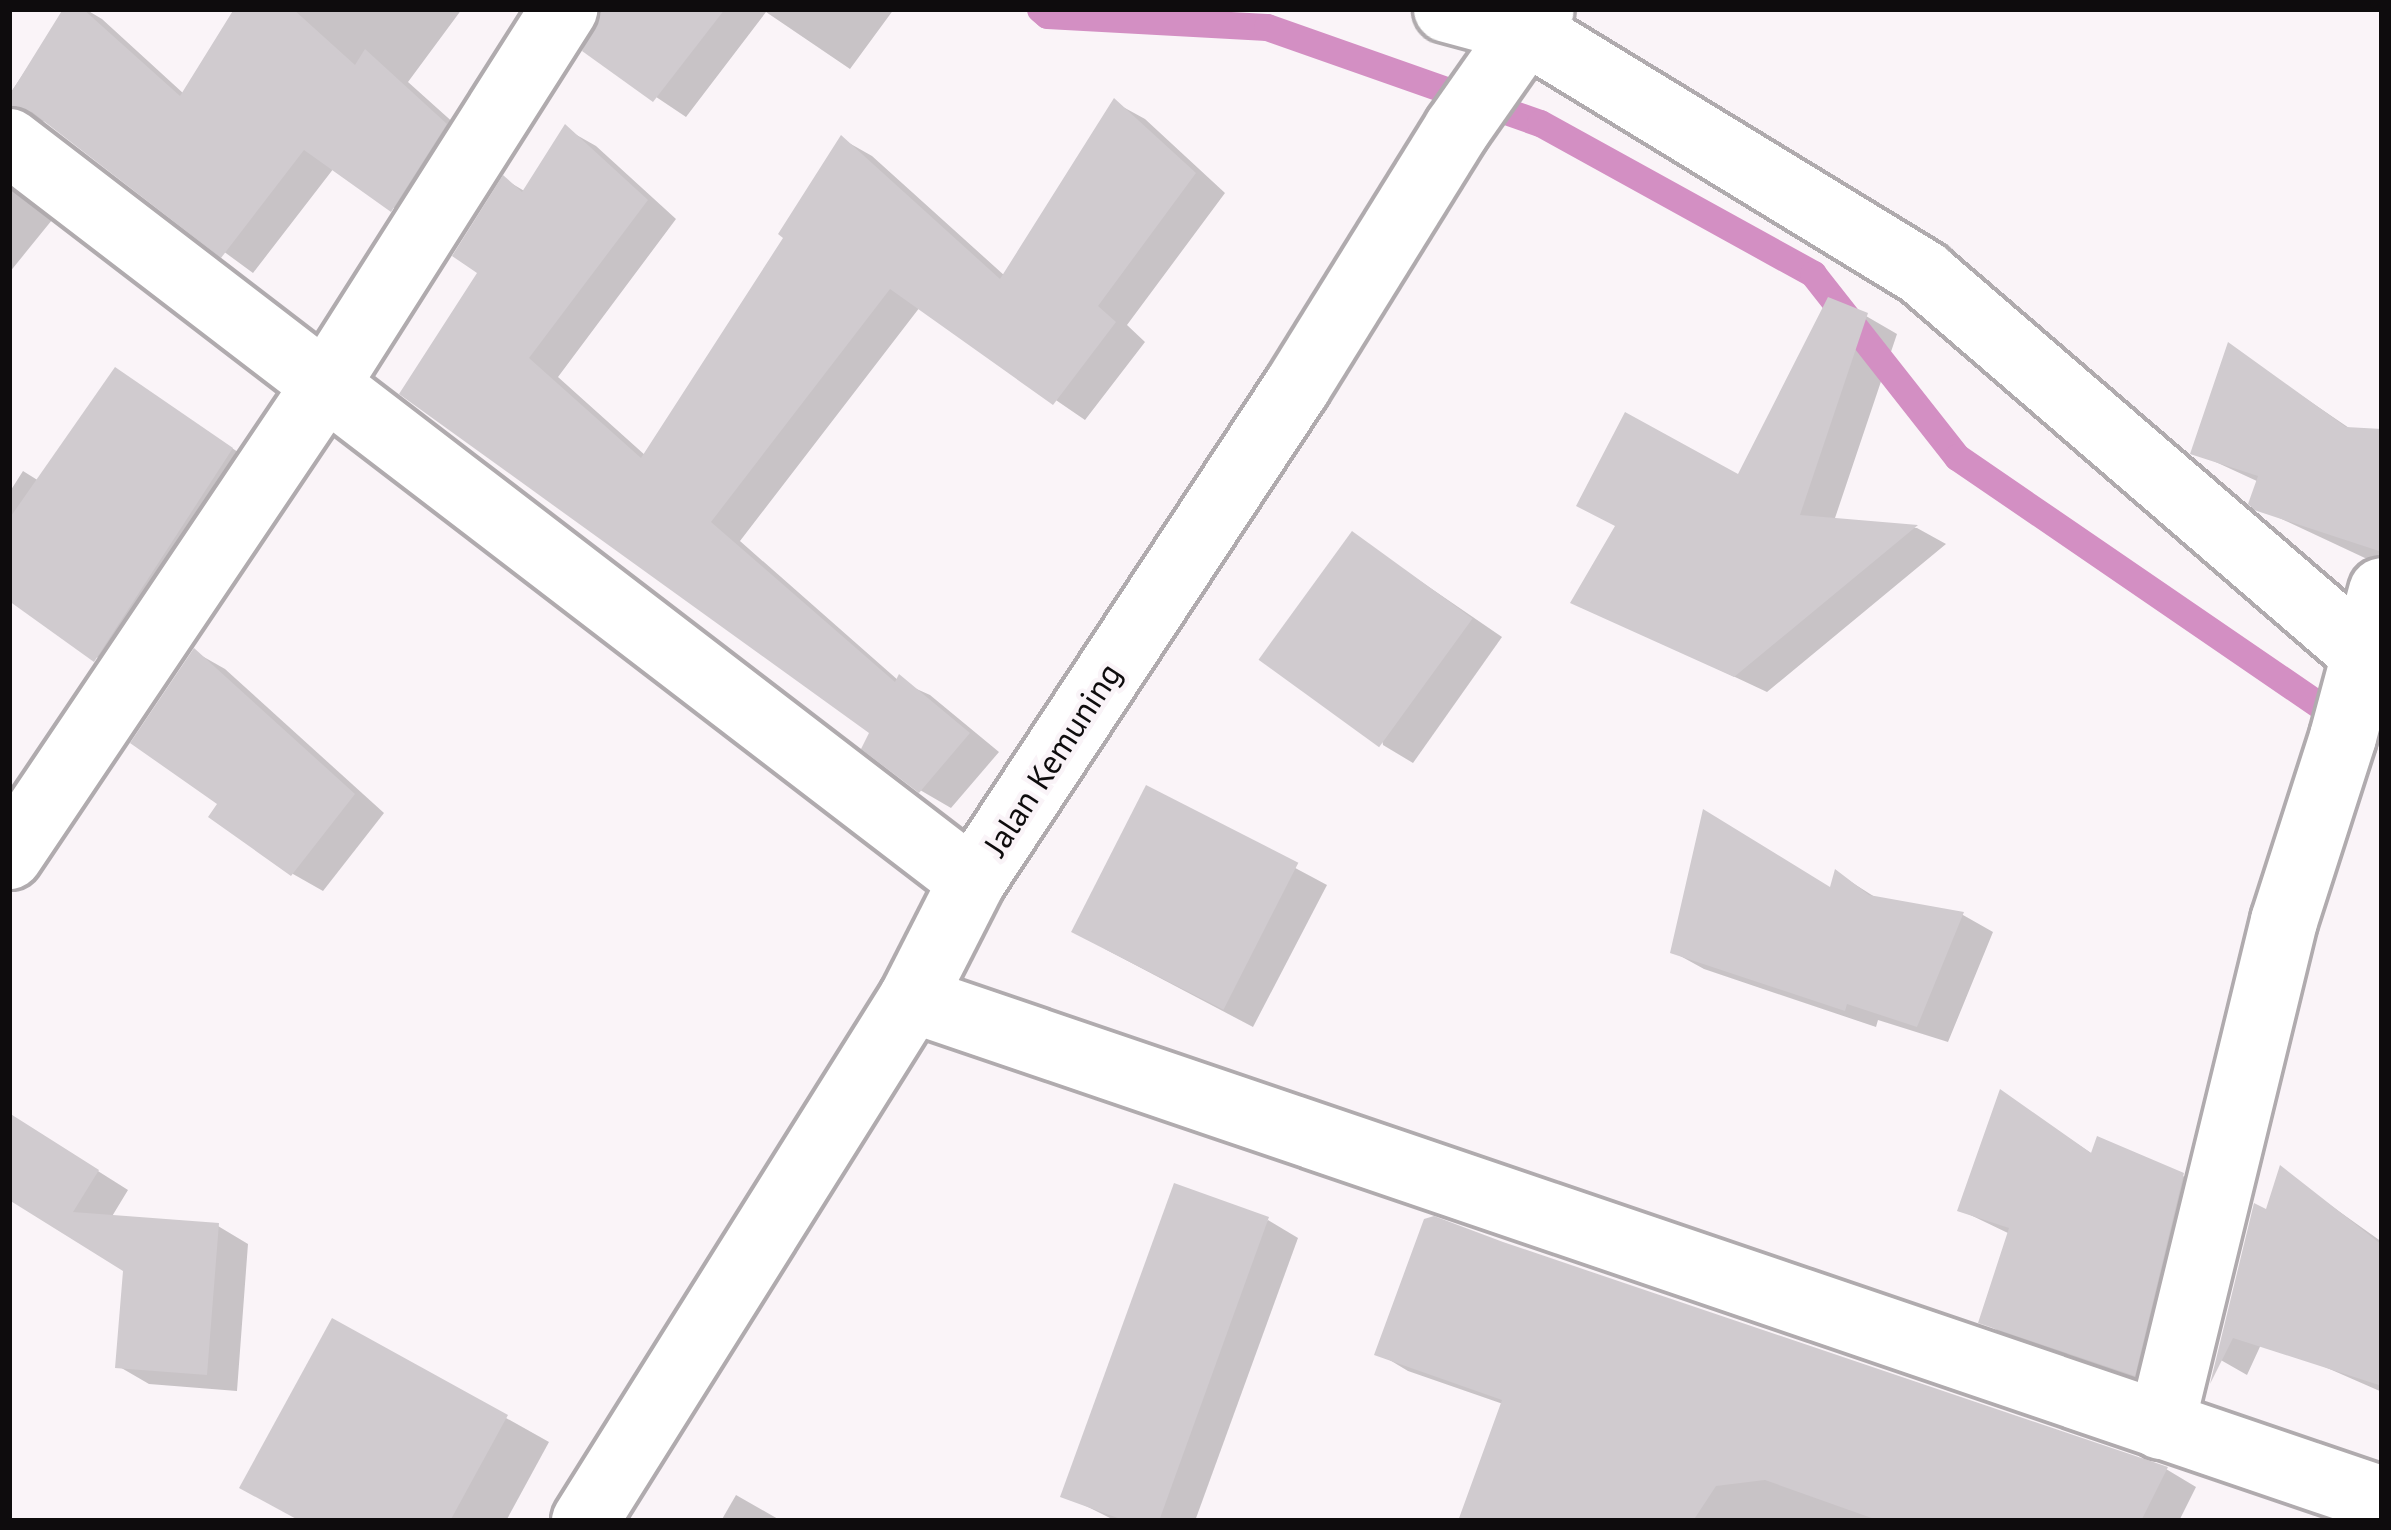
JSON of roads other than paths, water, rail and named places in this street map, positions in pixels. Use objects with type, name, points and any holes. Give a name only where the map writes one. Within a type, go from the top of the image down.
[{"type":"street","points":[[9,856],[327,383],[564,9]]},
{"type":"street","points":[[1447,9],[1528,26],[1924,274],[2368,636],[2343,737],[2284,920],[2161,1426]]},
{"type":"street","name":"Jalan Kemuning","points":[[585,1521],[912,999],[971,880],[1297,387],[1457,129],[1528,26]]},
{"type":"street","points":[[9,142],[971,880]]},
{"type":"street","points":[[912,999],[2382,1500]]},
{"type":"waterway","points":[[1040,9],[1047,15],[1267,27],[1540,123],[1813,274],[1957,457],[2332,714],[2382,728]]}]
